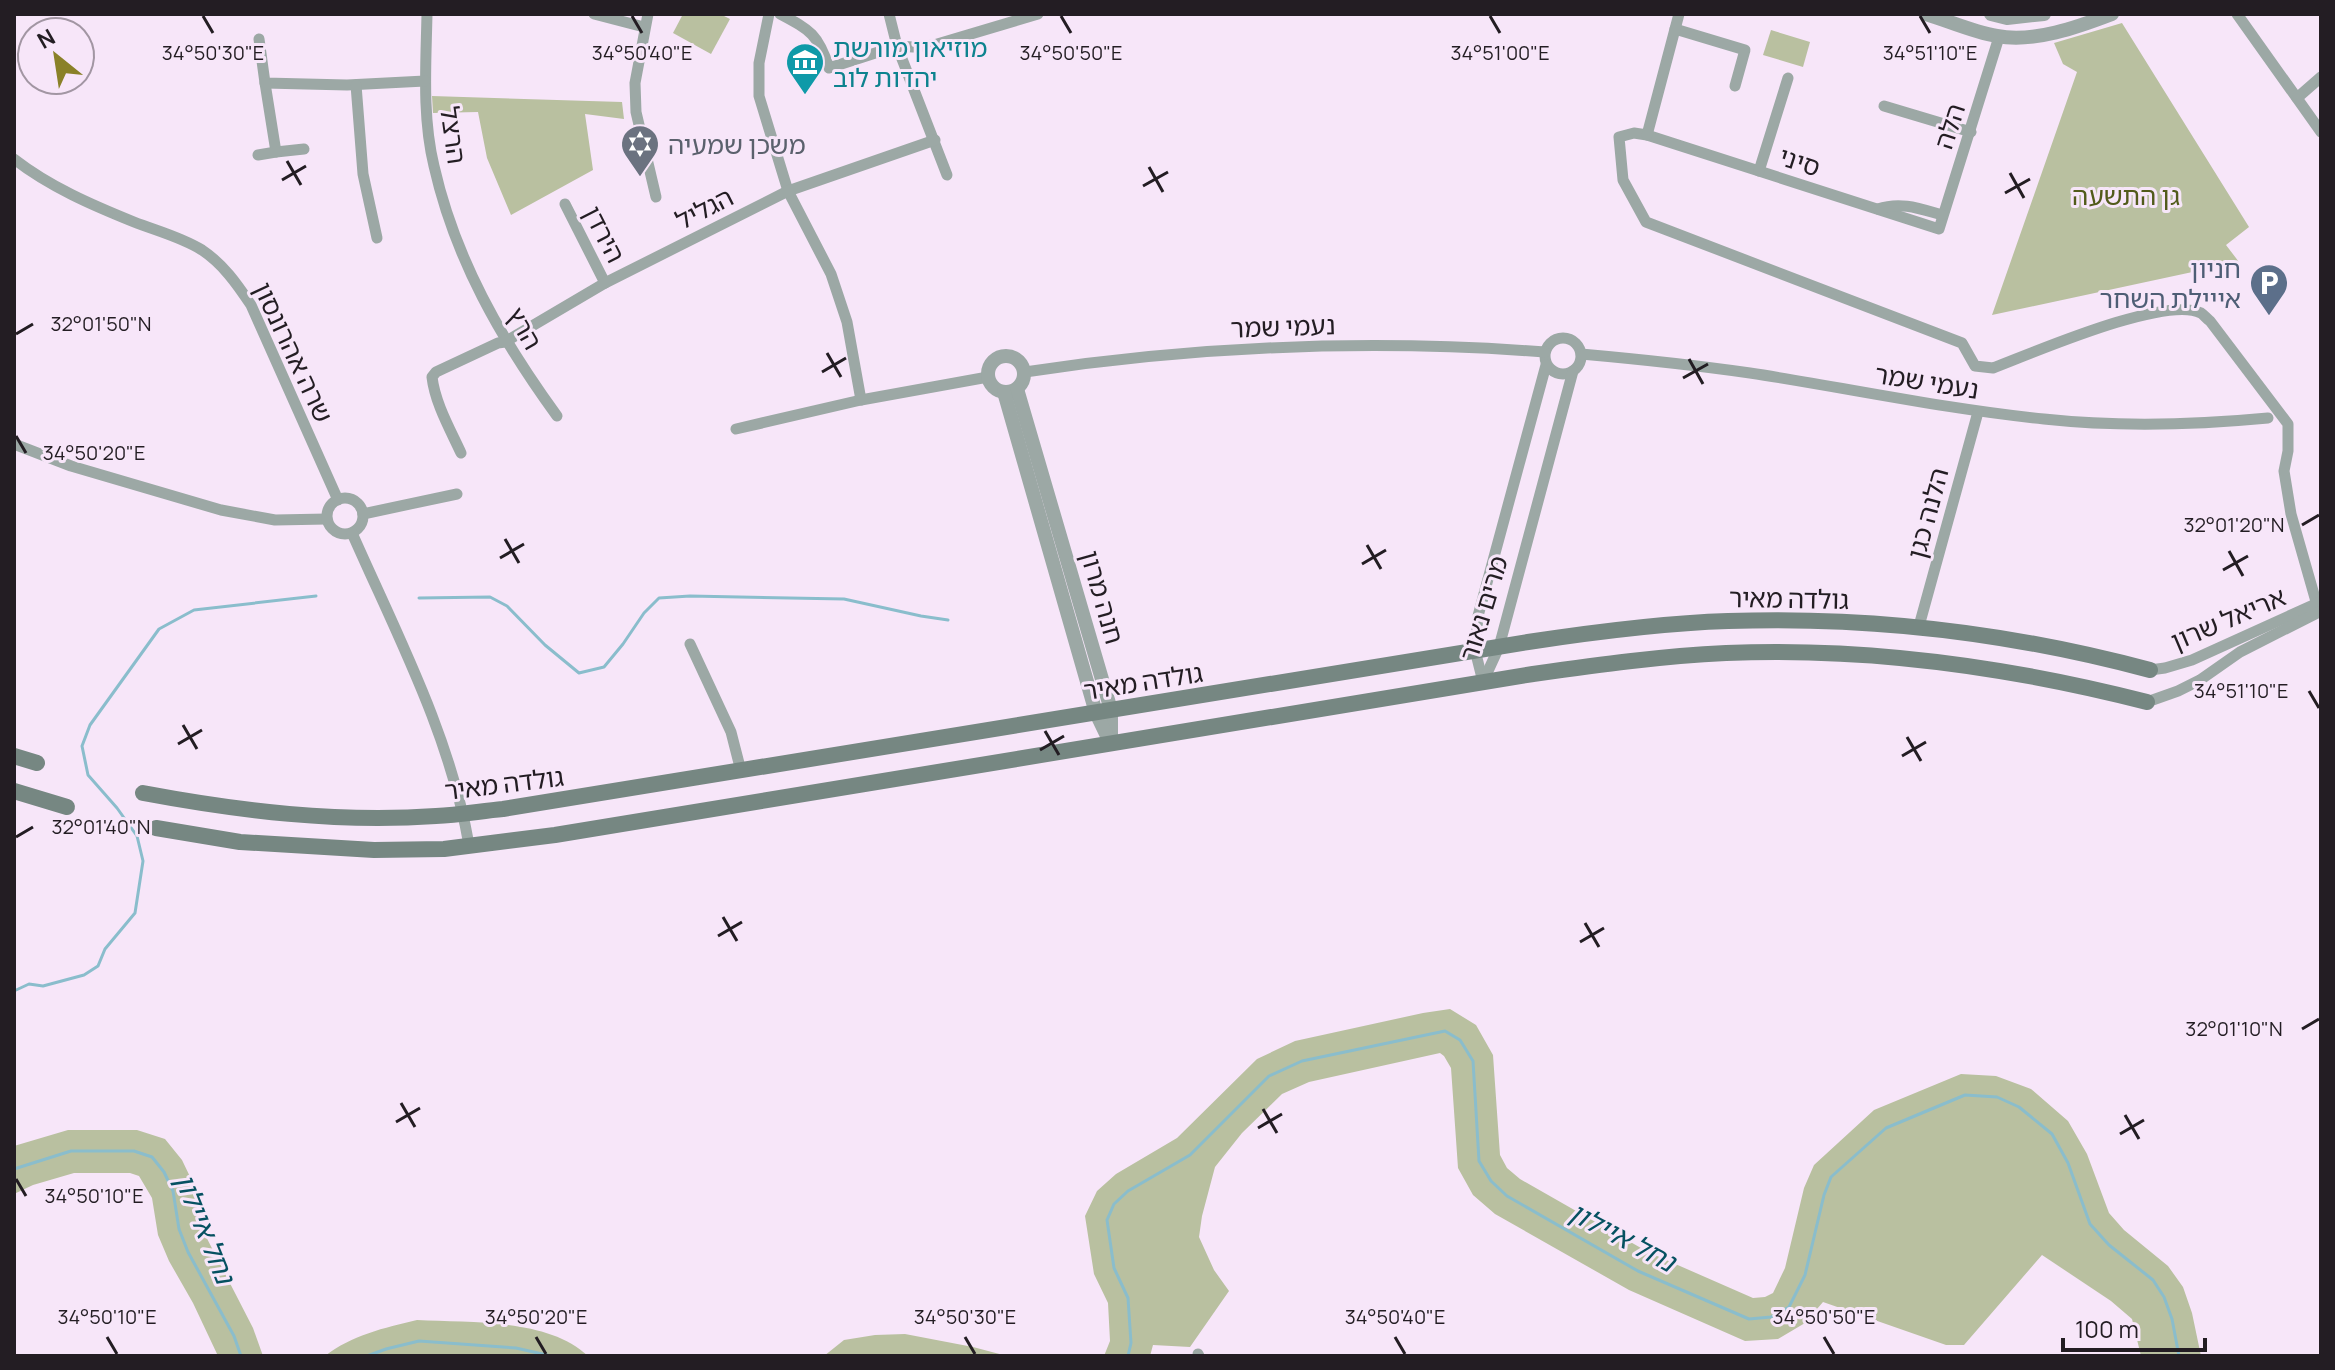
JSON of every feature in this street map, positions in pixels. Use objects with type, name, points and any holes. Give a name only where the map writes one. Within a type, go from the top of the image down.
[{"type":"main road","name":"גולדה מאיר","points":[[143,793],[202,804],[285,813],[436,816],[551,802],[1475,650],[1628,628],[1729,621],[1837,621],[1919,626],[2038,644],[2150,670]]},
{"type":"main road","points":[[156,828],[240,842],[319,848],[444,849],[555,835],[1483,682],[1689,655],[1835,654],[1927,661],[1989,668],[2147,702]]},
{"type":"main road","points":[[14,756],[37,763]]},
{"type":"main road","points":[[14,791],[67,807]]},
{"type":"street","name":"הרצל","points":[[427,14],[425,81],[433,165],[463,259]]},
{"type":"street","points":[[594,14],[644,27]]},
{"type":"street","points":[[648,14],[635,83],[636,112],[656,197]]},
{"type":"street","points":[[769,14],[759,63],[759,96],[788,191],[831,274],[847,322],[861,400]]},
{"type":"street","points":[[780,14],[809,29],[823,48],[829,68],[897,46],[934,45],[1038,14]]},
{"type":"street","points":[[889,14],[897,46],[947,175]]},
{"type":"street","points":[[1679,14],[1647,135],[1634,133],[1619,137],[1623,180],[1646,222],[1962,343],[1975,366],[1993,368],[2130,318],[2172,310],[2199,312],[2210,321],[2288,424],[2284,471],[2288,499],[2319,607]]},
{"type":"street","points":[[1926,14],[1999,37],[2027,37],[2061,31],[2112,14]]},
{"type":"street","points":[[1991,14],[2007,18],[2044,14]]},
{"type":"street","points":[[2237,14],[2321,132]]},
{"type":"street","points":[[1675,29],[1745,50],[1735,86]]},
{"type":"street","name":"הלה","points":[[1939,229],[1999,37]]},
{"type":"street","points":[[259,39],[276,152]]},
{"type":"street","points":[[2297,98],[2321,77]]},
{"type":"street","points":[[1759,171],[1788,78]]},
{"type":"street","points":[[265,83],[356,85],[425,81]]},
{"type":"street","points":[[356,85],[363,174],[377,238]]},
{"type":"street","points":[[1884,106],[1971,132]]},
{"type":"street","name":"סיני","points":[[1647,135],[1939,229]]},
{"type":"street","name":"הגליל","points":[[461,453],[443,413],[432,377],[436,372],[505,342],[605,283],[788,191],[935,140]]},
{"type":"street","points":[[258,155],[304,149]]},
{"type":"street","name":"שרה אהרונסון","points":[[14,159],[81,200],[179,238],[204,251],[223,268],[251,305],[338,500]]},
{"type":"street","name":"הירדן","points":[[565,204],[605,283]]},
{"type":"street","points":[[1877,209],[1903,205],[1942,215]]},
{"type":"street","name":"הרץ","points":[[463,259],[505,342],[557,416]]},
{"type":"street","points":[[1560,337],[1574,341],[1581,354],[1573,371],[1565,374],[1558,374],[1546,365],[1548,345],[1560,337]]},
{"type":"street","name":"נעמי שמר","points":[[1025,372],[1143,357],[1327,346],[1473,347],[1545,352]]},
{"type":"street","name":"נעמי שמר","points":[[1581,354],[1751,373],[1978,412],[2046,420],[2181,424],[2268,418]]},
{"type":"street","points":[[1004,356],[1018,359],[1025,372],[1024,379],[1011,390],[995,389],[988,377],[991,363],[1004,356]]},
{"type":"street","name":"מרים נאור","points":[[1483,682],[1475,650],[1478,616],[1546,365]]},
{"type":"street","name":"מרים נאור","points":[[1483,682],[1499,647],[1573,371]]},
{"type":"street","points":[[736,429],[861,400],[988,377]]},
{"type":"street","name":"חנה מרון","points":[[1011,390],[1111,744]]},
{"type":"street","name":"הלנה כגן","points":[[1919,626],[1978,412]]},
{"type":"street","points":[[14,444],[71,466],[221,510],[275,520],[327,519]]},
{"type":"street","points":[[363,514],[457,494]]},
{"type":"street","points":[[338,500],[357,502],[363,514],[360,528],[352,533],[334,531],[327,519],[331,505],[338,500]]},
{"type":"street","points":[[352,533],[438,729],[463,813],[469,845]]},
{"type":"street","name":"אריאל שרון","points":[[2150,670],[2192,660],[2319,607]]},
{"type":"street","name":"אריאל שרון","points":[[2147,702],[2200,680],[2240,652],[2319,607]]},
{"type":"street","points":[[690,644],[731,732],[741,771]]},
{"type":"green space","points":[[683,14],[720,14],[730,19],[711,54],[673,33]]},
{"type":"green space","name":"גן התשעה","points":[[2122,23],[2249,227],[2226,245],[2239,262],[1992,315],[2077,72],[2063,64],[2054,43]]},
{"type":"green space","points":[[1771,30],[1810,42],[1803,67],[1763,55]]},
{"type":"green space","points":[[432,96],[622,102],[624,119],[585,114],[593,170],[511,215],[487,158],[478,112],[433,113]]},
{"type":"green space","points":[[1450,1009],[1476,1025],[1493,1055],[1500,1155],[1507,1168],[1520,1179],[1648,1252],[1753,1298],[1773,1293],[1785,1268],[1804,1188],[1814,1165],[1874,1110],[1961,1074],[1996,1076],[2031,1089],[2068,1121],[2087,1154],[2109,1213],[2124,1230],[2168,1266],[2183,1287],[2201,1356],[2141,1356],[2132,1319],[2111,1301],[2042,1255],[1964,1345],[1946,1345],[1823,1302],[1805,1323],[1778,1339],[1745,1341],[1629,1290],[1495,1214],[1473,1195],[1458,1168],[1451,1068],[1440,1053],[1309,1082],[1282,1094],[1242,1133],[1215,1167],[1199,1237],[1214,1270],[1229,1291],[1190,1347],[1153,1345],[1150,1356],[1104,1356],[1110,1341],[1108,1303],[1094,1274],[1085,1216],[1097,1191],[1116,1174],[1177,1138],[1257,1059],[1295,1041]]},
{"type":"green space","points":[[68,1130],[137,1130],[165,1139],[182,1160],[194,1185],[199,1223],[253,1328],[263,1356],[218,1356],[169,1261],[158,1235],[152,1198],[139,1176],[130,1173],[74,1173],[14,1194],[14,1146]]},
{"type":"green space","points":[[417,1320],[530,1329],[552,1335],[588,1356],[325,1356],[357,1337]]},
{"type":"green space","points":[[905,1334],[1007,1356],[824,1356],[844,1340]]},
{"type":"waterway","points":[[14,991],[29,984],[43,986],[84,975],[98,966],[105,949],[135,913],[143,861],[137,836],[88,775],[82,746],[90,725],[159,629],[194,610],[316,596]]},
{"type":"waterway","points":[[419,598],[490,597],[507,606],[545,645],[579,673],[604,667],[659,598],[844,599],[948,620]]},
{"type":"waterway","name":"נחל איילון","points":[[1128,1356],[1131,1343],[1128,1298],[1114,1268],[1107,1220],[1114,1204],[1128,1191],[1190,1155],[1269,1076],[1302,1061],[1445,1031],[1460,1040],[1473,1061],[1479,1161],[1491,1181],[1507,1196],[1638,1271],[1749,1319],[1771,1317],[1789,1307],[1805,1275],[1831,1177],[1886,1128],[1965,1095],[1997,1097],[2019,1107],[2052,1134],[2068,1163],[2090,1224],[2109,1245],[2153,1280],[2164,1297],[2179,1356]]},
{"type":"waterway","name":"נחל איילון","points":[[14,1169],[71,1151],[134,1151],[152,1157],[173,1191],[179,1229],[188,1252],[234,1336],[241,1356]]},
{"type":"waterway","name":"נחל איילון","points":[[367,1356],[419,1341],[516,1348],[551,1356]]},
{"type":"waterway","name":"נחל איילון","points":[[875,1356],[907,1356]]},
{"type":"place","name":"מוזיאון מורשת יהדות לוב","points":[[805,96]]},
{"type":"place","name":"משכן שמעיה","points":[[640,178]]},
{"type":"place","name":"חניון אייילת השחר","points":[[2269,317]]}]
